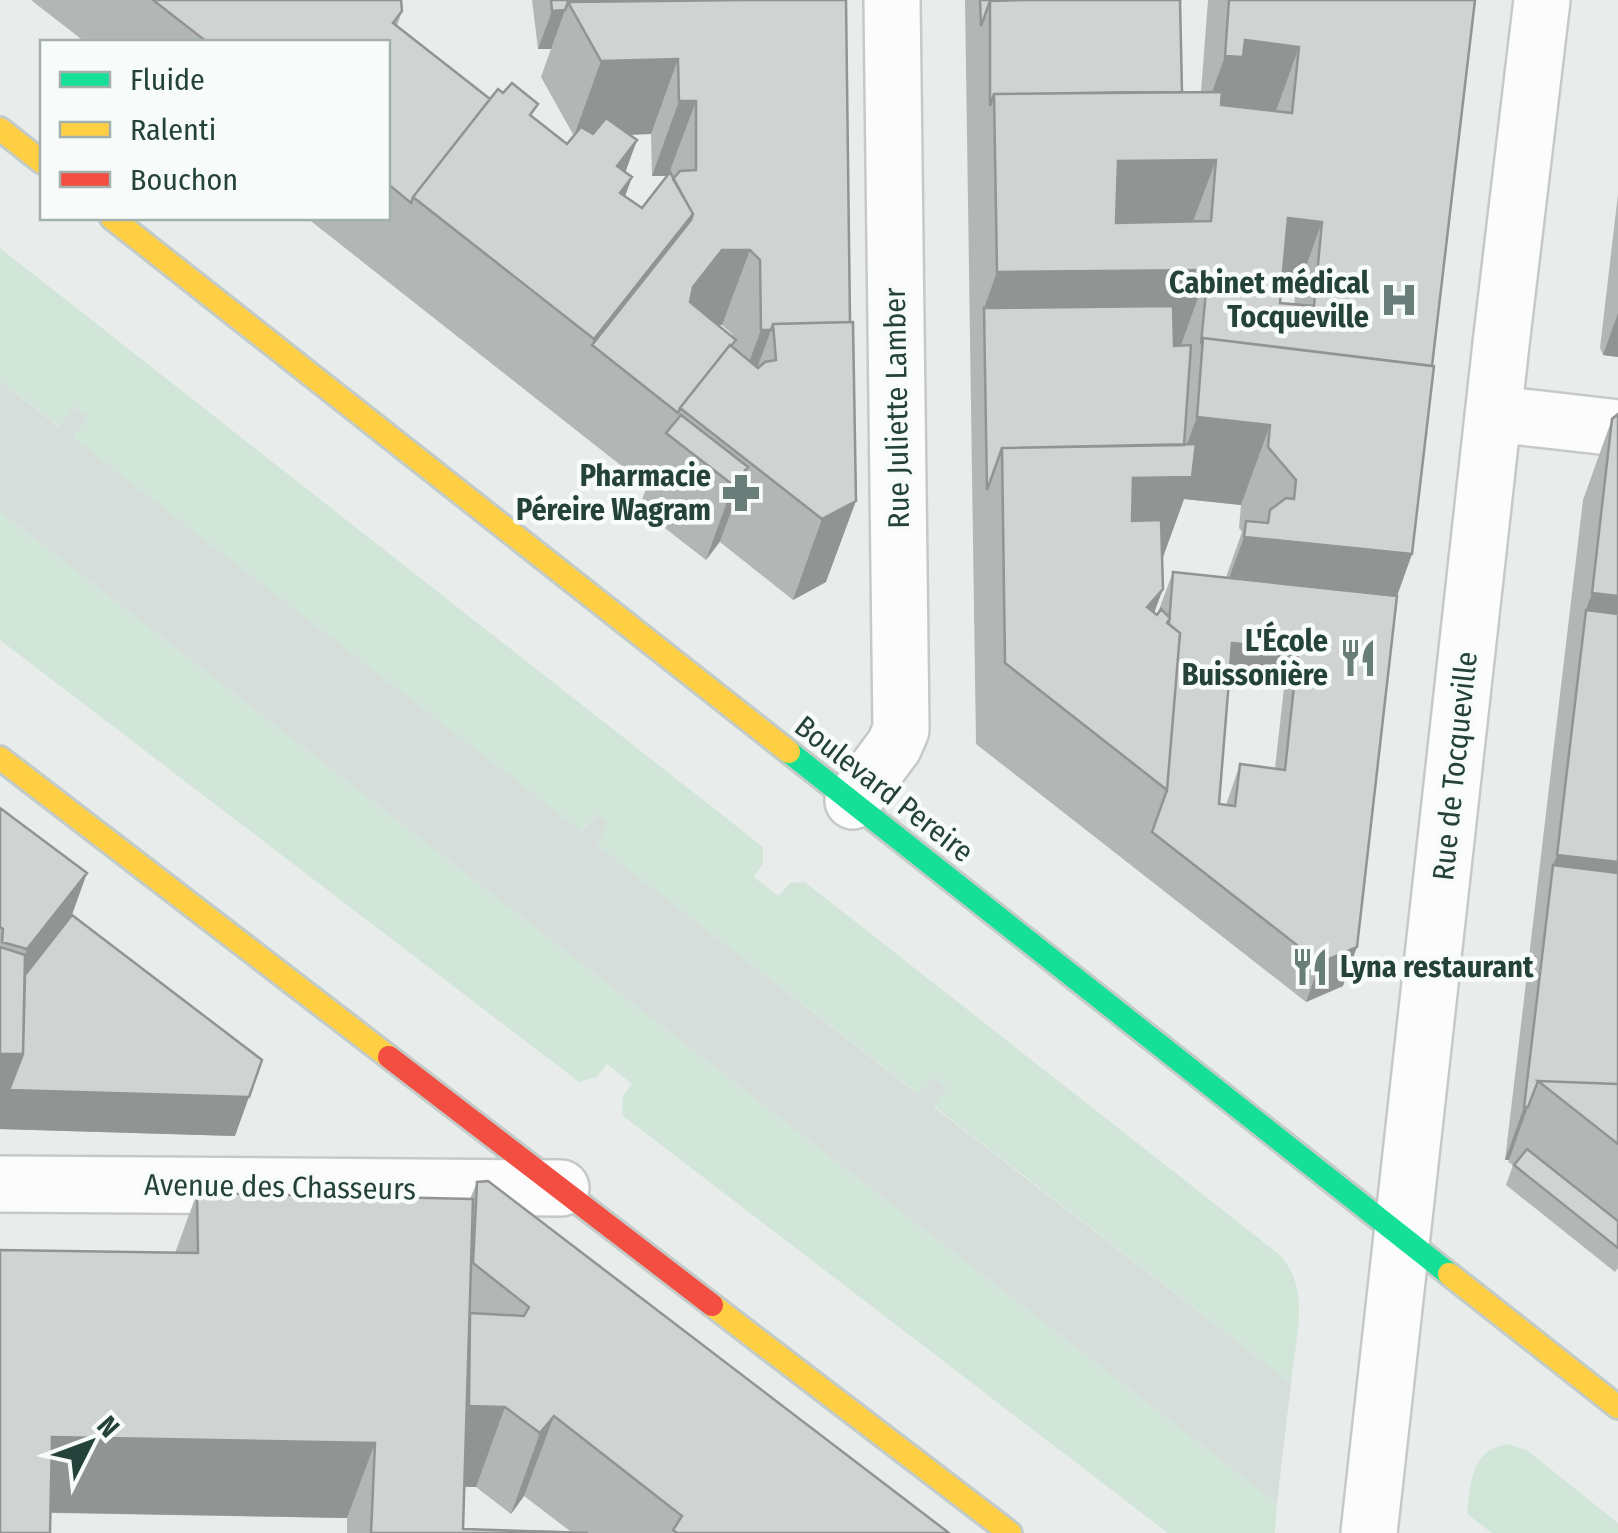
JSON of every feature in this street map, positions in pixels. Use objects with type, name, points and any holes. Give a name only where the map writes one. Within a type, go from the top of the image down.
[{"type":"main road","points":[[0,129],[40,160]]},
{"type":"main road","name":"Boulevard Pereire","points":[[115,220],[1618,1407]]},
{"type":"main road","points":[[0,758],[1010,1533]]},
{"type":"street","name":"Rue Juliette Lamber","points":[[853,801],[894,746],[901,730],[892,0]]},
{"type":"street","name":"Rue de Tocqueville","points":[[1369,1533],[1542,0]]},
{"type":"street","points":[[1495,414],[1618,428]]},
{"type":"street","name":"Avenue des Chasseurs","points":[[0,1184],[561,1188]]},
{"type":"shaded area","points":[[0,381],[58,426],[74,407],[89,417],[73,437],[582,831],[598,815],[609,823],[598,845],[918,1094],[934,1077],[948,1088],[934,1107],[1291,1383],[1277,1504],[0,512]]},
{"type":"green space","points":[[0,248],[763,847],[763,864],[755,878],[779,896],[790,883],[805,882],[1280,1255],[1290,1269],[1299,1299],[1291,1383],[934,1106],[947,1088],[935,1077],[919,1094],[597,845],[608,823],[598,815],[581,831],[73,438],[88,417],[74,407],[59,426],[0,381]]},
{"type":"green space","points":[[0,512],[1277,1504],[1275,1533],[1168,1533],[622,1115],[623,1096],[632,1084],[607,1064],[597,1077],[579,1082],[0,640]]},
{"type":"green space","points":[[1508,1444],[1528,1451],[1618,1523],[1618,1533],[1492,1533],[1467,1514],[1479,1460],[1495,1447]]},
{"type":"building","points":[[153,0],[401,0],[402,11],[393,23],[490,99],[411,203],[390,186],[390,40],[204,40]]},
{"type":"building","points":[[551,0],[747,0],[568,2],[565,10],[552,11]]},
{"type":"building","points":[[846,0],[850,322],[773,324],[771,330],[761,330],[760,260],[750,250],[722,250],[693,287],[690,302],[736,340],[678,413],[592,345],[691,220],[693,214],[673,179],[680,171],[696,170],[696,101],[679,101],[678,59],[601,61],[568,2]]},
{"type":"building","points":[[980,0],[1028,0],[990,1],[981,26]]},
{"type":"building","points":[[1180,0],[1182,92],[994,94],[990,106],[990,1]]},
{"type":"building","points":[[1229,0],[1475,0],[1432,366],[1203,338],[1201,344],[1208,270],[997,272],[994,94],[1222,92],[1221,105],[1292,113],[1299,47],[1245,40],[1243,57],[1225,56]],"holes":[[[1216,160],[1211,221],[1116,223],[1118,161]],[[1288,218],[1322,222],[1314,306],[1280,303]]]},
{"type":"building","points":[[512,83],[538,104],[530,115],[567,144],[581,127],[593,134],[606,118],[637,140],[617,166],[632,177],[620,193],[642,208],[670,172],[693,214],[594,339],[413,197],[498,89],[503,93]]},
{"type":"building","points":[[1173,306],[1174,346],[1191,345],[1184,445],[1002,448],[987,490],[984,308]]},
{"type":"building","points":[[853,322],[856,501],[822,519],[680,408],[730,345],[758,368],[776,360],[773,324]]},
{"type":"building","points":[[1203,338],[1434,366],[1412,554],[1244,537],[1246,521],[1268,523],[1270,510],[1286,498],[1294,499],[1296,480],[1268,447],[1270,425],[1197,417]]},
{"type":"building","points":[[1618,414],[1618,596],[1592,593],[1612,419]]},
{"type":"building","points":[[681,415],[748,467],[733,485],[666,433]]},
{"type":"building","points":[[1196,444],[1192,477],[1133,478],[1132,521],[1161,520],[1163,589],[1147,607],[1157,615],[1161,609],[1170,618],[1167,623],[1180,633],[1167,790],[1005,663],[1002,448]]},
{"type":"building","points":[[1173,572],[1397,596],[1357,947],[1320,963],[1152,832],[1167,790],[1180,633],[1169,624]],"holes":[[[1232,643],[1298,649],[1285,770],[1240,764],[1235,806],[1219,804]]]},
{"type":"building","points":[[1586,610],[1618,614],[1618,862],[1557,855]]},
{"type":"building","points":[[0,808],[87,873],[27,949],[2,942]]},
{"type":"building","points":[[1553,865],[1618,873],[1618,1084],[1538,1081],[1528,1107],[1524,1107]]},
{"type":"building","points":[[72,915],[262,1060],[249,1097],[9,1090],[23,1054],[25,975]]},
{"type":"building","points":[[0,947],[25,955],[23,1054],[0,1054]]},
{"type":"building","points":[[1538,1081],[1618,1084],[1618,1144]]},
{"type":"building","points":[[1527,1149],[1618,1221],[1618,1248],[1514,1165]]},
{"type":"building","points":[[488,1181],[949,1533],[677,1533],[673,1530],[682,1516],[554,1416],[540,1433],[505,1407],[469,1406],[470,1313],[524,1316],[529,1307],[473,1263],[477,1182]]},
{"type":"building","points":[[197,1193],[473,1199],[463,1529],[588,1533],[371,1533],[375,1443],[52,1437],[50,1533],[0,1533],[0,1250],[198,1253]]},
{"type":"traffic: fast","points":[[789,752],[1449,1274]]},
{"type":"traffic: slow","points":[[0,129],[40,160]]},
{"type":"traffic: slow","points":[[115,220],[789,752]]},
{"type":"traffic: slow","points":[[0,758],[389,1057]]},
{"type":"traffic: slow","points":[[1449,1274],[1618,1407]]},
{"type":"traffic: slow","points":[[712,1305],[1010,1533]]},
{"type":"traffic: jam","points":[[389,1057],[712,1305]]},
{"type":"place","name":"Cabinet médical Tocqueville","points":[[1399,300]]},
{"type":"place","name":"Pharmacie Péreire Wagram","points":[[741,493]]},
{"type":"place","name":"L'École Buissonière","points":[[1358,658]]},
{"type":"place","name":"Lyna restaurant","points":[[1310,967]]}]
